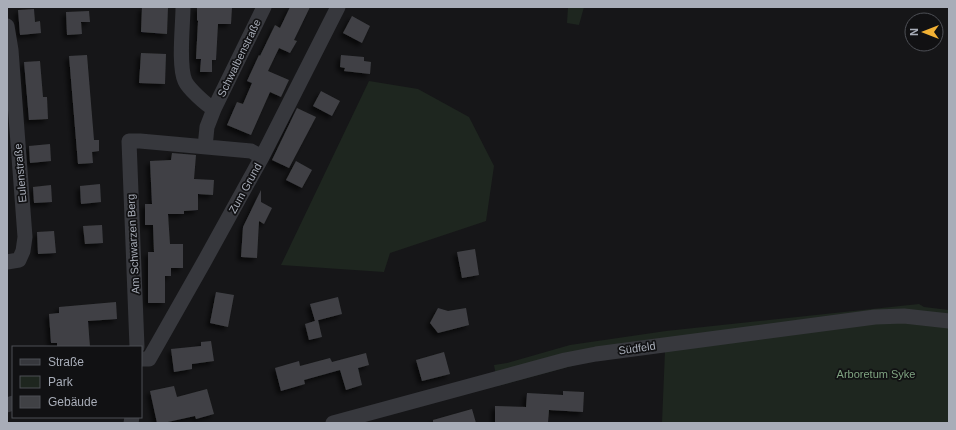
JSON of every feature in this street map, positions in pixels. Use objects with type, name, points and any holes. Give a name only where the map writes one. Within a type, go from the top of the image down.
[{"type":"street","name":"Schwalbenstraße","points":[[183,7],[182,67],[185,82],[207,106],[214,109]]},
{"type":"street","name":"Schwalbenstraße","points":[[205,147],[207,127],[214,109],[264,7]]},
{"type":"street","name":"Zum Grund","points":[[142,359],[148,359],[204,262],[262,157],[338,7]]},
{"type":"street","name":"Eulenstraße","points":[[7,26],[25,237],[23,251],[19,260],[7,262]]},
{"type":"street","name":"Am Schwarzen Berg","points":[[137,346],[129,141],[205,147]]},
{"type":"street","points":[[205,147],[251,151],[262,157]]},
{"type":"street","name":"Südfeld","points":[[333,423],[565,360],[596,354],[875,317],[904,316],[949,321]]},
{"type":"green space","points":[[568,7],[584,7],[579,25],[567,23]]},
{"type":"green space","points":[[369,81],[418,89],[469,117],[494,166],[486,221],[390,253],[384,272],[281,265]]},
{"type":"green space","name":"Arboretum Syke","points":[[919,304],[924,307],[949,310],[949,423],[662,423],[665,351],[591,361],[498,386],[494,365],[507,363],[570,345],[666,331]]},
{"type":"building","points":[[142,7],[168,7],[167,34],[141,32]]},
{"type":"building","points":[[197,7],[232,7],[231,24],[218,24],[216,60],[212,60],[212,72],[200,72],[201,59],[196,59],[198,21]]},
{"type":"building","points":[[290,7],[310,7],[294,40],[297,41],[290,53],[279,48],[268,71],[289,80],[281,97],[270,92],[251,135],[227,125],[237,102],[243,104],[252,83],[247,81],[275,25],[280,28]]},
{"type":"building","points":[[34,9],[35,22],[40,21],[41,33],[20,35],[18,10]]},
{"type":"building","points":[[89,11],[90,22],[81,22],[82,34],[67,35],[66,12]]},
{"type":"building","points":[[352,16],[370,26],[362,43],[343,33]]},
{"type":"building","points":[[141,53],[166,54],[165,84],[139,83]]},
{"type":"building","points":[[87,55],[94,140],[99,140],[99,151],[92,152],[93,163],[78,164],[69,56]]},
{"type":"building","points":[[341,55],[364,57],[364,61],[371,62],[370,74],[344,71],[345,68],[340,67]]},
{"type":"building","points":[[40,61],[43,97],[47,97],[48,119],[29,120],[24,62]]},
{"type":"building","points":[[321,91],[340,101],[332,116],[313,106]]},
{"type":"building","points":[[297,108],[316,117],[289,168],[272,160]]},
{"type":"building","points":[[50,144],[51,161],[30,163],[29,146]]},
{"type":"building","points":[[172,153],[196,155],[194,179],[214,180],[213,195],[198,194],[198,210],[184,211],[184,214],[168,214],[170,244],[183,244],[183,268],[171,268],[171,276],[165,276],[165,303],[148,303],[148,252],[154,252],[153,225],[145,225],[145,204],[152,204],[150,161],[171,160]]},
{"type":"building","points":[[296,161],[312,170],[302,188],[286,180]]},
{"type":"building","points":[[100,184],[101,202],[81,204],[80,186]]},
{"type":"building","points":[[51,185],[52,202],[34,203],[33,187]]},
{"type":"building","points":[[261,190],[261,202],[272,208],[264,224],[259,221],[257,258],[241,257],[243,227]]},
{"type":"building","points":[[102,225],[103,243],[85,244],[83,226]]},
{"type":"building","points":[[54,231],[56,253],[38,254],[37,232]]},
{"type":"building","points":[[475,249],[479,275],[462,278],[457,252]]},
{"type":"building","points":[[216,292],[234,295],[228,327],[210,323]]},
{"type":"building","points":[[338,297],[342,314],[315,321],[310,304]]},
{"type":"building","points":[[116,302],[117,319],[88,321],[90,346],[57,346],[57,343],[51,343],[49,314],[59,313],[59,307]]},
{"type":"building","points":[[438,308],[448,311],[466,308],[469,325],[438,333],[430,323]]},
{"type":"building","points":[[318,320],[322,337],[309,340],[305,324]]},
{"type":"building","points":[[211,341],[214,361],[192,364],[192,369],[174,372],[171,349],[201,346],[201,342]]},
{"type":"building","points":[[444,352],[450,374],[422,381],[416,360]]},
{"type":"building","points":[[366,353],[369,365],[358,368],[362,385],[346,390],[340,370],[304,380],[305,384],[281,391],[275,368],[299,361],[300,366],[330,358],[332,362]]},
{"type":"building","points":[[174,386],[177,397],[207,389],[214,414],[196,419],[195,416],[157,423],[150,391]]},
{"type":"building","points":[[563,391],[584,392],[583,412],[549,410],[548,423],[495,423],[495,406],[526,407],[527,393],[563,395]]},
{"type":"building","points":[[472,409],[476,423],[433,423],[433,420]]}]
